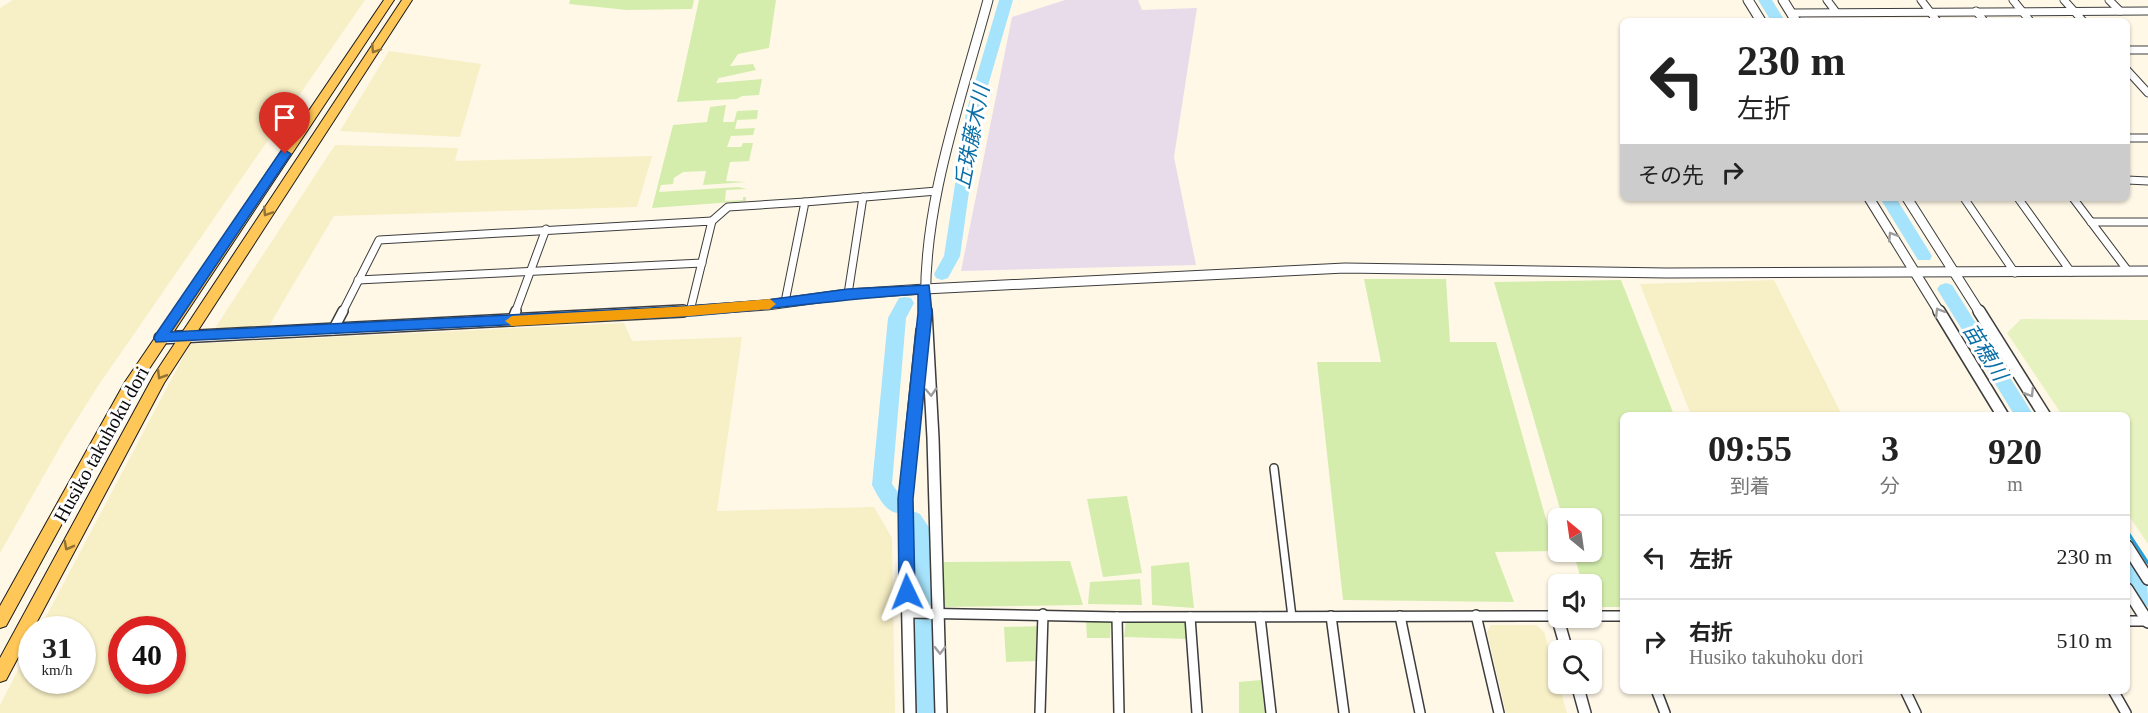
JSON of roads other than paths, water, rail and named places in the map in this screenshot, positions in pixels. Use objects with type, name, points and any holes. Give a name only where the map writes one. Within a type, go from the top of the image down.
[{"type":"main road","name":"Husiko takuhoku dori","points":[[0,621],[106,427],[160,338],[389,0]]},
{"type":"main road","name":"Husiko takuhoku dori","points":[[0,674],[131,426],[184,338],[407,0]]},
{"type":"street","points":[[941,713],[933,438],[925,289],[929,232],[937,191],[988,0]]},
{"type":"street","points":[[1748,0],[1759,18]]},
{"type":"street","points":[[1783,0],[1794,18]]},
{"type":"street","points":[[1827,0],[1842,18]]},
{"type":"street","points":[[1921,0],[1935,18]]},
{"type":"street","points":[[2013,0],[2028,18]]},
{"type":"street","points":[[2064,0],[2080,18]]},
{"type":"street","points":[[2109,0],[2120,11]]},
{"type":"street","points":[[1791,13],[1976,10],[2148,11]]},
{"type":"street","points":[[1976,10],[1982,18]]},
{"type":"street","points":[[1884,12],[1889,18]]},
{"type":"street","points":[[2130,50],[2148,50]]},
{"type":"street","points":[[2130,73],[2148,93]]},
{"type":"street","points":[[2139,83],[2148,83]]},
{"type":"street","points":[[2130,137],[2148,138]]},
{"type":"street","points":[[2130,180],[2148,181]]},
{"type":"street","points":[[690,311],[712,221],[728,207],[937,191]]},
{"type":"street","points":[[848,294],[863,197]]},
{"type":"street","points":[[1871,201],[2001,412]]},
{"type":"street","points":[[1909,201],[2042,412]]},
{"type":"street","points":[[1966,201],[2015,273]]},
{"type":"street","points":[[2020,201],[2071,272]]},
{"type":"street","points":[[2075,201],[2128,271]]},
{"type":"street","points":[[784,302],[805,202]]},
{"type":"street","points":[[333,330],[379,240],[712,221]]},
{"type":"street","points":[[2091,222],[2148,222]]},
{"type":"street","points":[[512,321],[546,229]]},
{"type":"street","points":[[358,280],[702,263]]},
{"type":"street","points":[[160,338],[690,311],[848,294],[1345,268],[1666,273],[2148,271]]},
{"type":"street","points":[[910,713],[905,499],[925,313]]},
{"type":"street","points":[[1274,468],[1292,617]]},
{"type":"street","points":[[2130,551],[2148,579]]},
{"type":"street","points":[[2130,594],[2148,621]]},
{"type":"street","points":[[908,614],[939,612],[1117,617],[1548,616]]},
{"type":"street","points":[[1040,713],[1044,614]]},
{"type":"street","points":[[1476,615],[1499,713]]},
{"type":"street","points":[[1602,616],[1620,615]]},
{"type":"street","points":[[1331,616],[1344,713]]},
{"type":"street","points":[[1400,616],[1420,713]]},
{"type":"street","points":[[1117,617],[1119,713]]},
{"type":"street","points":[[1190,617],[1197,713]]},
{"type":"street","points":[[1260,617],[1271,713]]},
{"type":"street","points":[[2130,621],[2148,621]]},
{"type":"street","points":[[1580,694],[1585,713]]},
{"type":"street","points":[[1658,694],[1665,713]]},
{"type":"street","points":[[1907,694],[1916,713]]},
{"type":"street","points":[[2115,694],[2126,713]]},
{"type":"waterway","name":"丘珠藤木川","points":[[942,274],[952,256],[973,113],[1006,0]]},
{"type":"waterway","name":"苗穂川","points":[[1765,0],[1776,18]]},
{"type":"waterway","name":"苗穂川","points":[[1890,201],[1924,256]]},
{"type":"waterway","name":"苗穂川","points":[[1946,289],[2023,412]]},
{"type":"waterway","name":"丘珠藤木川","points":[[898,506],[882,485],[897,318],[905,303]]},
{"type":"waterway","name":"丘珠藤木川","points":[[913,520],[920,529],[922,601]]},
{"type":"waterway","points":[[2130,536],[2148,563]]},
{"type":"waterway","name":"苗穂川","points":[[2130,568],[2148,597]]},
{"type":"waterway","name":"丘珠藤木川","points":[[922,619],[925,713]]}]
